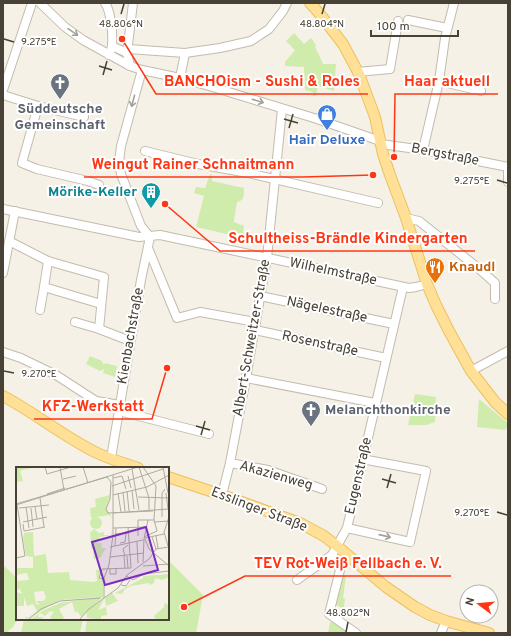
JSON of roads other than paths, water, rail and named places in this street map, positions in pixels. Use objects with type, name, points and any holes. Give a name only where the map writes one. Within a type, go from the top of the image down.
[{"type":"main road","points":[[310,3],[343,44],[358,72],[375,117],[380,142],[427,284],[449,331],[471,371],[495,402],[508,414]]},
{"type":"main road","points":[[3,396],[82,445],[110,458],[135,467]]},
{"type":"main road","name":"Esslinger Straße","points":[[169,477],[300,523],[324,536],[335,550],[415,607],[446,621],[489,633]]},
{"type":"street","points":[[3,90],[32,3]]},
{"type":"street","points":[[105,3],[112,27],[112,46],[109,55]]},
{"type":"street","points":[[130,66],[128,51],[133,3]]},
{"type":"street","points":[[112,46],[128,51],[185,53],[220,48],[251,41],[269,29],[283,12],[287,3]]},
{"type":"street","points":[[423,150],[439,80],[447,28],[454,3]]},
{"type":"street","name":"Bergstraße","points":[[44,4],[65,27],[83,40],[130,66],[180,78],[314,118],[380,142],[508,168]]},
{"type":"street","points":[[408,20],[447,28]]},
{"type":"street","points":[[358,72],[390,69],[398,21]]},
{"type":"street","points":[[180,78],[185,53]]},
{"type":"street","points":[[142,70],[119,162],[126,187],[141,226],[150,237]]},
{"type":"street","points":[[439,80],[481,91]]},
{"type":"street","points":[[3,95],[38,106],[84,117]]},
{"type":"street","points":[[38,106],[22,163],[37,169],[99,185]]},
{"type":"street","name":"Albert-Schweitzer-Straße","points":[[222,495],[230,463],[256,326],[267,258],[282,109]]},
{"type":"street","points":[[144,151],[378,203]]},
{"type":"street","points":[[508,168],[508,182]]},
{"type":"street","name":"Wilhelmstraße","points":[[3,209],[139,237],[160,235],[403,287],[416,288],[427,284]]},
{"type":"street","points":[[3,273],[7,245],[15,211]]},
{"type":"street","points":[[406,218],[420,221],[495,283],[496,299]]},
{"type":"street","name":"Kienbachstraße","points":[[110,458],[150,237]]},
{"type":"street","points":[[7,245],[48,261],[104,277],[99,329]]},
{"type":"street","name":"Rosenstraße","points":[[148,247],[176,318],[200,312],[386,358]]},
{"type":"street","points":[[40,310],[48,261]]},
{"type":"street","points":[[44,287],[101,304]]},
{"type":"street","name":"Eugenstraße","points":[[297,580],[335,550],[347,528],[403,287]]},
{"type":"street","name":"Nägelestraße","points":[[260,296],[394,324]]},
{"type":"street","points":[[75,322],[99,329],[130,341]]},
{"type":"street","points":[[471,371],[508,351]]},
{"type":"street","points":[[3,352],[21,358],[56,375],[96,401],[209,434]]},
{"type":"street","points":[[246,378],[375,403]]},
{"type":"street","points":[[347,528],[410,542],[426,471],[362,459]]},
{"type":"street","name":"Akazienweg","points":[[230,463],[268,470],[322,489]]},
{"type":"street","points":[[335,550],[340,570],[330,614],[356,633]]},
{"type":"street","points":[[440,633],[446,621]]},
{"type":"place","name":"BANCHOism - Sushi & Roles","points":[[122,39]]},
{"type":"place","name":"Süddeutsche Gemeinschaft","points":[[60,100]]},
{"type":"place","name":"Hair Deluxe","points":[[327,131]]},
{"type":"place","name":"Haar aktuell","points":[[394,157]]},
{"type":"place","name":"Weingut Rainer Schnaitmann","points":[[373,175]]},
{"type":"place","name":"Schultheiss-Brändle Kindergarten","points":[[165,204]]},
{"type":"place","name":"Mörike-Keller","points":[[151,209]]},
{"type":"place","name":"Knaudl","points":[[435,284]]},
{"type":"place","name":"KFZ-Werkstatt","points":[[167,368]]},
{"type":"place","name":"Melanchthonkirche","points":[[311,427]]},
{"type":"place","name":"TEV Rot-Weiß Fellbach e. V.","points":[[184,607]]}]
